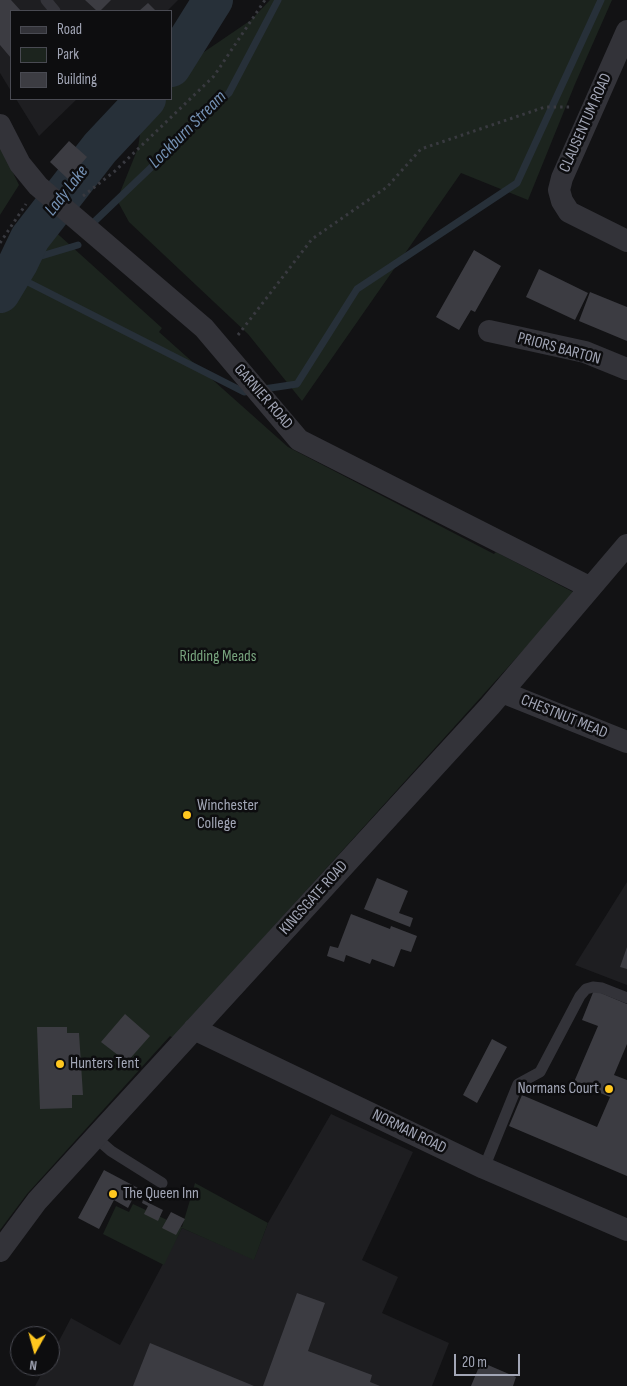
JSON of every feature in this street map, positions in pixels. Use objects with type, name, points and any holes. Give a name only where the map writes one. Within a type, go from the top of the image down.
[{"type":"street","name":"CLAUSENTUM ROAD","points":[[627,31],[562,178],[559,190],[562,201],[569,212],[627,240]]},
{"type":"street","name":"GARNIER ROAD","points":[[0,126],[20,164],[51,198],[204,328],[299,440],[589,587]]},
{"type":"street","name":"PRIORS BARTON","points":[[489,332],[585,352],[627,369]]},
{"type":"street","name":"KINGSGATE ROAD","points":[[0,1251],[37,1201],[502,692],[589,587],[627,545]]},
{"type":"street","name":"CHESTNUT MEAD","points":[[502,692],[627,742]]},
{"type":"street","name":"NORMAN ROAD","points":[[194,1029],[484,1168],[627,1230]]},
{"type":"lane","points":[[46,0],[55,10]]},
{"type":"lane","points":[[484,1168],[518,1084],[540,1072],[580,996],[586,989],[593,987],[602,988],[627,998]]},
{"type":"lane","points":[[95,1137],[111,1151],[162,1183]]},
{"type":"path","points":[[0,243],[51,198],[115,171],[214,76],[265,0]]},
{"type":"path","points":[[224,353],[312,238],[387,187],[420,149],[545,108],[556,107]]},
{"type":"shaded area","points":[[0,0],[178,0],[168,10],[10,10],[10,89],[0,73]]},
{"type":"shaded area","points":[[17,100],[76,100],[39,136]]},
{"type":"shaded area","points":[[627,882],[627,985],[575,965]]},
{"type":"shaded area","points":[[331,1114],[413,1152],[362,1260],[398,1277],[382,1313],[449,1343],[432,1386],[35,1386],[40,1376],[60,1376],[60,1339],[71,1318],[120,1345],[182,1228],[254,1259],[268,1223]]},
{"type":"green space","points":[[270,0],[612,0],[575,84],[528,200],[461,173],[302,401],[248,334],[129,222],[117,200],[138,148],[143,113],[154,100],[172,100],[172,78],[179,69],[251,20]]},
{"type":"green space","points":[[0,146],[19,185],[0,215]]},
{"type":"green space","name":"Ridding Meads","points":[[50,227],[162,328],[159,332],[288,447],[494,554],[496,552],[575,593],[173,1038],[170,1036],[27,1194],[0,1230],[0,307]]},
{"type":"green space","points":[[195,1183],[268,1223],[254,1260],[182,1228],[164,1265],[103,1234],[116,1206],[129,1212],[133,1204],[182,1227]]},
{"type":"building","points":[[0,0],[11,0],[20,10],[10,10],[10,57],[0,45]]},
{"type":"building","points":[[85,0],[111,0],[101,10],[96,10]]},
{"type":"building","points":[[148,3],[155,10],[140,10]]},
{"type":"building","points":[[69,141],[87,157],[68,179],[50,162]]},
{"type":"building","points":[[474,250],[501,266],[475,312],[471,310],[459,330],[436,317]]},
{"type":"building","points":[[539,269],[588,293],[575,320],[526,297]]},
{"type":"building","points":[[590,292],[627,307],[627,341],[579,321]]},
{"type":"building","points":[[377,878],[408,891],[399,913],[413,918],[410,927],[364,909]]},
{"type":"building","points":[[351,914],[390,929],[391,926],[417,936],[411,952],[401,949],[394,967],[372,959],[370,964],[346,955],[344,962],[327,956],[330,946],[338,948]]},
{"type":"building","points":[[627,947],[627,969],[620,967]]},
{"type":"building","name":"Normans Court","points":[[594,990],[627,1004],[627,1044],[614,1075],[627,1080],[627,1176],[509,1126],[522,1095],[597,1127],[610,1097],[574,1082],[598,1026],[582,1020]]},
{"type":"building","points":[[125,1014],[150,1036],[127,1062],[101,1042]]},
{"type":"building","name":"Hunters Tent","points":[[37,1027],[67,1027],[67,1033],[79,1033],[83,1095],[72,1095],[72,1108],[40,1109]]},
{"type":"building","points":[[492,1039],[507,1047],[477,1103],[463,1095]]},
{"type":"building","name":"The Queen Inn","points":[[104,1170],[138,1188],[128,1208],[114,1200],[99,1229],[78,1218]]},
{"type":"building","points":[[143,1200],[163,1210],[158,1221],[144,1214],[148,1206],[142,1203]]},
{"type":"building","points":[[171,1212],[185,1219],[176,1235],[162,1228]]},
{"type":"building","points":[[297,1293],[325,1303],[308,1351],[372,1375],[370,1382],[380,1386],[263,1386]]},
{"type":"building","points":[[150,1343],[254,1386],[133,1386]]},
{"type":"building","points":[[481,1362],[516,1377],[513,1386],[471,1386]]},
{"type":"waterway","name":"Lady Lake","points":[[172,65],[213,0]]},
{"type":"waterway","name":"Lockburn Stream","points":[[95,221],[229,93],[278,0]]},
{"type":"waterway","points":[[12,274],[244,392],[297,384],[357,289],[517,183],[601,0]]},
{"type":"waterway","name":"Lady Lake","points":[[0,293],[30,238],[100,148],[145,100]]},
{"type":"waterway","points":[[18,263],[78,245]]},
{"type":"place","name":"Winchester College","points":[[187,815]]},
{"type":"place","name":"Hunters Tent","points":[[60,1064]]},
{"type":"place","name":"Normans Court","points":[[609,1089]]},
{"type":"place","name":"The Queen Inn","points":[[113,1194]]}]
